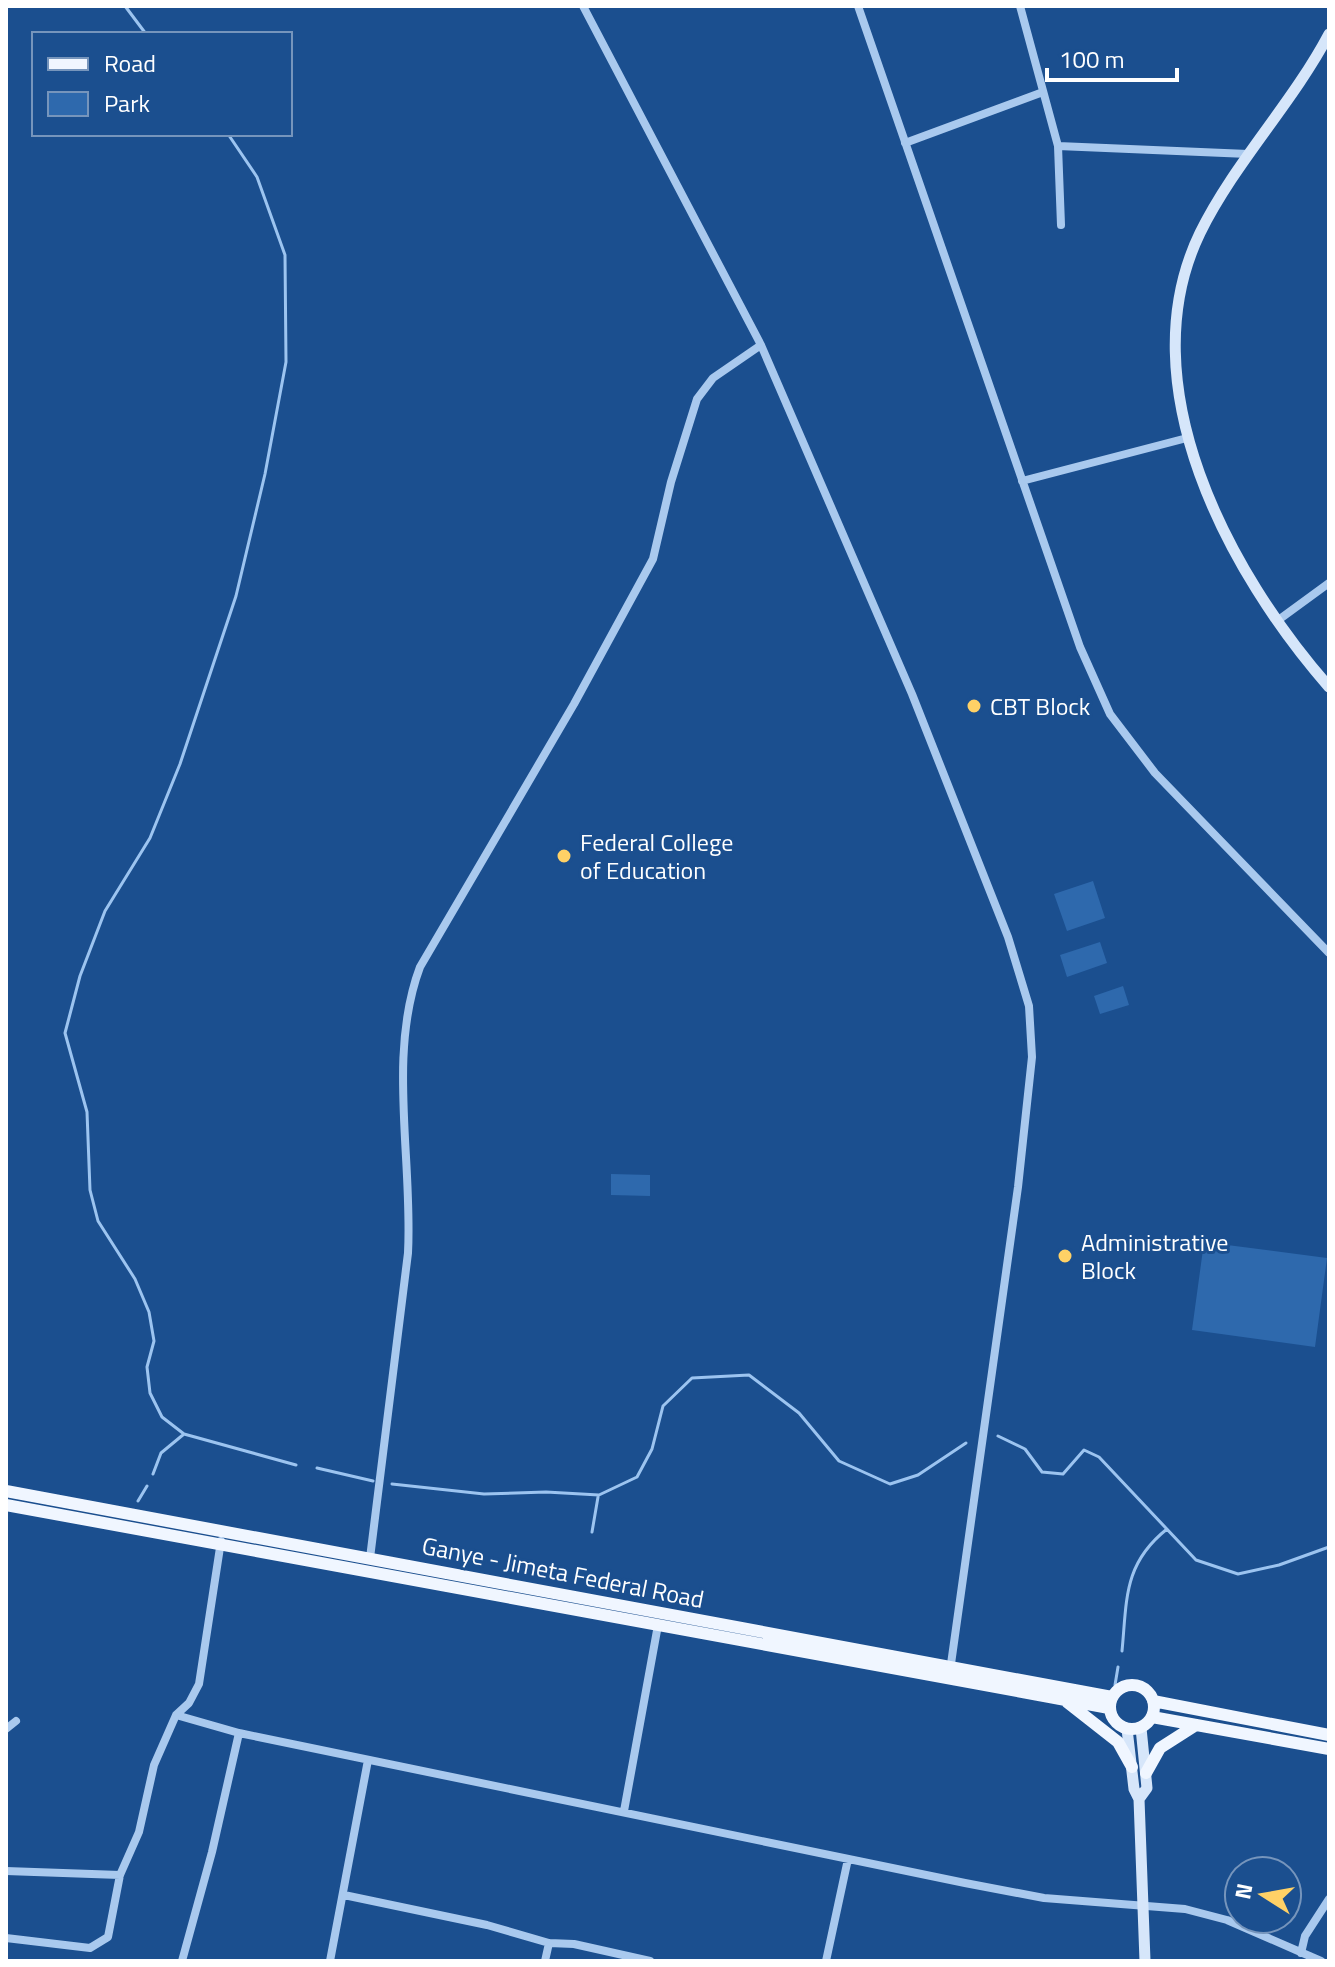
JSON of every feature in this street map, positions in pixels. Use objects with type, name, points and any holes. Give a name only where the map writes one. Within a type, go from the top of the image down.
[{"type":"main road","points":[[1329,34],[1248,154],[1205,225],[1181,287],[1174,352],[1187,438],[1231,544],[1277,621],[1329,687]]},
{"type":"main road","name":"Ganye - Jimeta Federal Road","points":[[6,1491],[222,1538],[658,1625],[950,1673],[1064,1700],[1110,1703]]},
{"type":"main road","name":"Ganye - Jimeta Federal Road","points":[[6,1505],[370,1558],[1110,1703]]},
{"type":"main road","points":[[1152,1717],[1153,1701],[1144,1688],[1134,1685],[1118,1689],[1110,1703],[1116,1723],[1134,1728],[1152,1717],[1329,1749]]},
{"type":"main road","points":[[1064,1700],[1118,1742],[1132,1767]]},
{"type":"main road","points":[[1153,1701],[1329,1735]]},
{"type":"main road","points":[[1146,1773],[1160,1748],[1196,1725]]},
{"type":"main road","points":[[1134,1728],[1132,1767],[1139,1799],[1145,1961]]},
{"type":"main road","points":[[1134,1728],[1146,1773],[1147,1788],[1139,1799]]},
{"type":"street","points":[[583,6],[761,345],[912,694],[1008,937],[1029,1006],[1032,1057],[1018,1187],[950,1673]]},
{"type":"street","points":[[858,6],[1080,647],[1110,714],[1164,784],[1329,953]]},
{"type":"street","points":[[1020,6],[1058,146],[1061,225]]},
{"type":"street","points":[[905,143],[1043,92]]},
{"type":"street","points":[[1058,146],[1248,154]]},
{"type":"street","points":[[370,1558],[408,1253],[411,1204],[404,1077],[409,998],[420,967],[582,690],[653,559],[674,472],[697,399],[713,378],[761,345]]},
{"type":"street","points":[[1022,481],[1187,438]]},
{"type":"street","points":[[1277,621],[1329,583]]},
{"type":"street","points":[[6,1938],[90,1948],[108,1937],[120,1875],[139,1832],[154,1765],[176,1715],[189,1703],[199,1684],[222,1538]]},
{"type":"street","points":[[624,1811],[658,1625]]},
{"type":"street","points":[[176,1715],[239,1733],[1044,1898],[1185,1909],[1227,1920],[1321,1961]]},
{"type":"street","points":[[6,1729],[16,1721]]},
{"type":"street","points":[[182,1961],[239,1733]]},
{"type":"street","points":[[330,1961],[368,1760]]},
{"type":"street","points":[[826,1961],[848,1859]]},
{"type":"street","points":[[6,1871],[120,1875]]},
{"type":"street","points":[[344,1895],[487,1925],[549,1943],[574,1944],[650,1961]]},
{"type":"street","points":[[1301,1953],[1305,1936],[1329,1899]]},
{"type":"street","points":[[545,1961],[549,1943]]},
{"type":"street","points":[[90,1948],[90,1961]]},
{"type":"green space","points":[[1093,881],[1105,918],[1067,931],[1054,894]]},
{"type":"green space","points":[[1100,942],[1107,963],[1067,977],[1060,955]]},
{"type":"green space","points":[[1123,986],[1129,1005],[1100,1014],[1094,996]]},
{"type":"green space","points":[[611,1174],[650,1175],[650,1196],[611,1195]]},
{"type":"green space","points":[[1204,1242],[1327,1258],[1315,1347],[1192,1330]]},
{"type":"waterway","points":[[125,6],[144,32]]},
{"type":"waterway","points":[[229,136],[257,177],[285,255],[286,362],[265,474],[236,596],[180,764],[150,838],[105,911],[80,976],[65,1033],[87,1112],[90,1190],[98,1221],[135,1279],[149,1312],[154,1341],[147,1367],[150,1393],[162,1417],[184,1434],[296,1465]]},
{"type":"waterway","points":[[392,1484],[484,1494],[546,1492],[599,1495],[637,1477],[652,1449],[663,1406],[692,1378],[749,1375],[799,1413],[839,1461],[890,1484],[918,1475],[966,1443]]},
{"type":"waterway","points":[[153,1474],[161,1453],[184,1434]]},
{"type":"waterway","points":[[998,1436],[1025,1449],[1042,1472],[1063,1474],[1084,1450],[1099,1457],[1196,1560],[1238,1574],[1279,1565],[1329,1547]]},
{"type":"waterway","points":[[317,1468],[373,1481]]},
{"type":"waterway","points":[[138,1501],[147,1486]]},
{"type":"waterway","points":[[592,1532],[598,1497]]},
{"type":"waterway","points":[[1122,1651],[1127,1599],[1135,1570],[1142,1556],[1167,1529]]},
{"type":"waterway","points":[[1115,1685],[1118,1667]]},
{"type":"place","name":"CBT Block","points":[[974,706]]},
{"type":"place","name":"Federal College of Education","points":[[564,856]]},
{"type":"place","name":"Administrative Block","points":[[1065,1256]]}]
